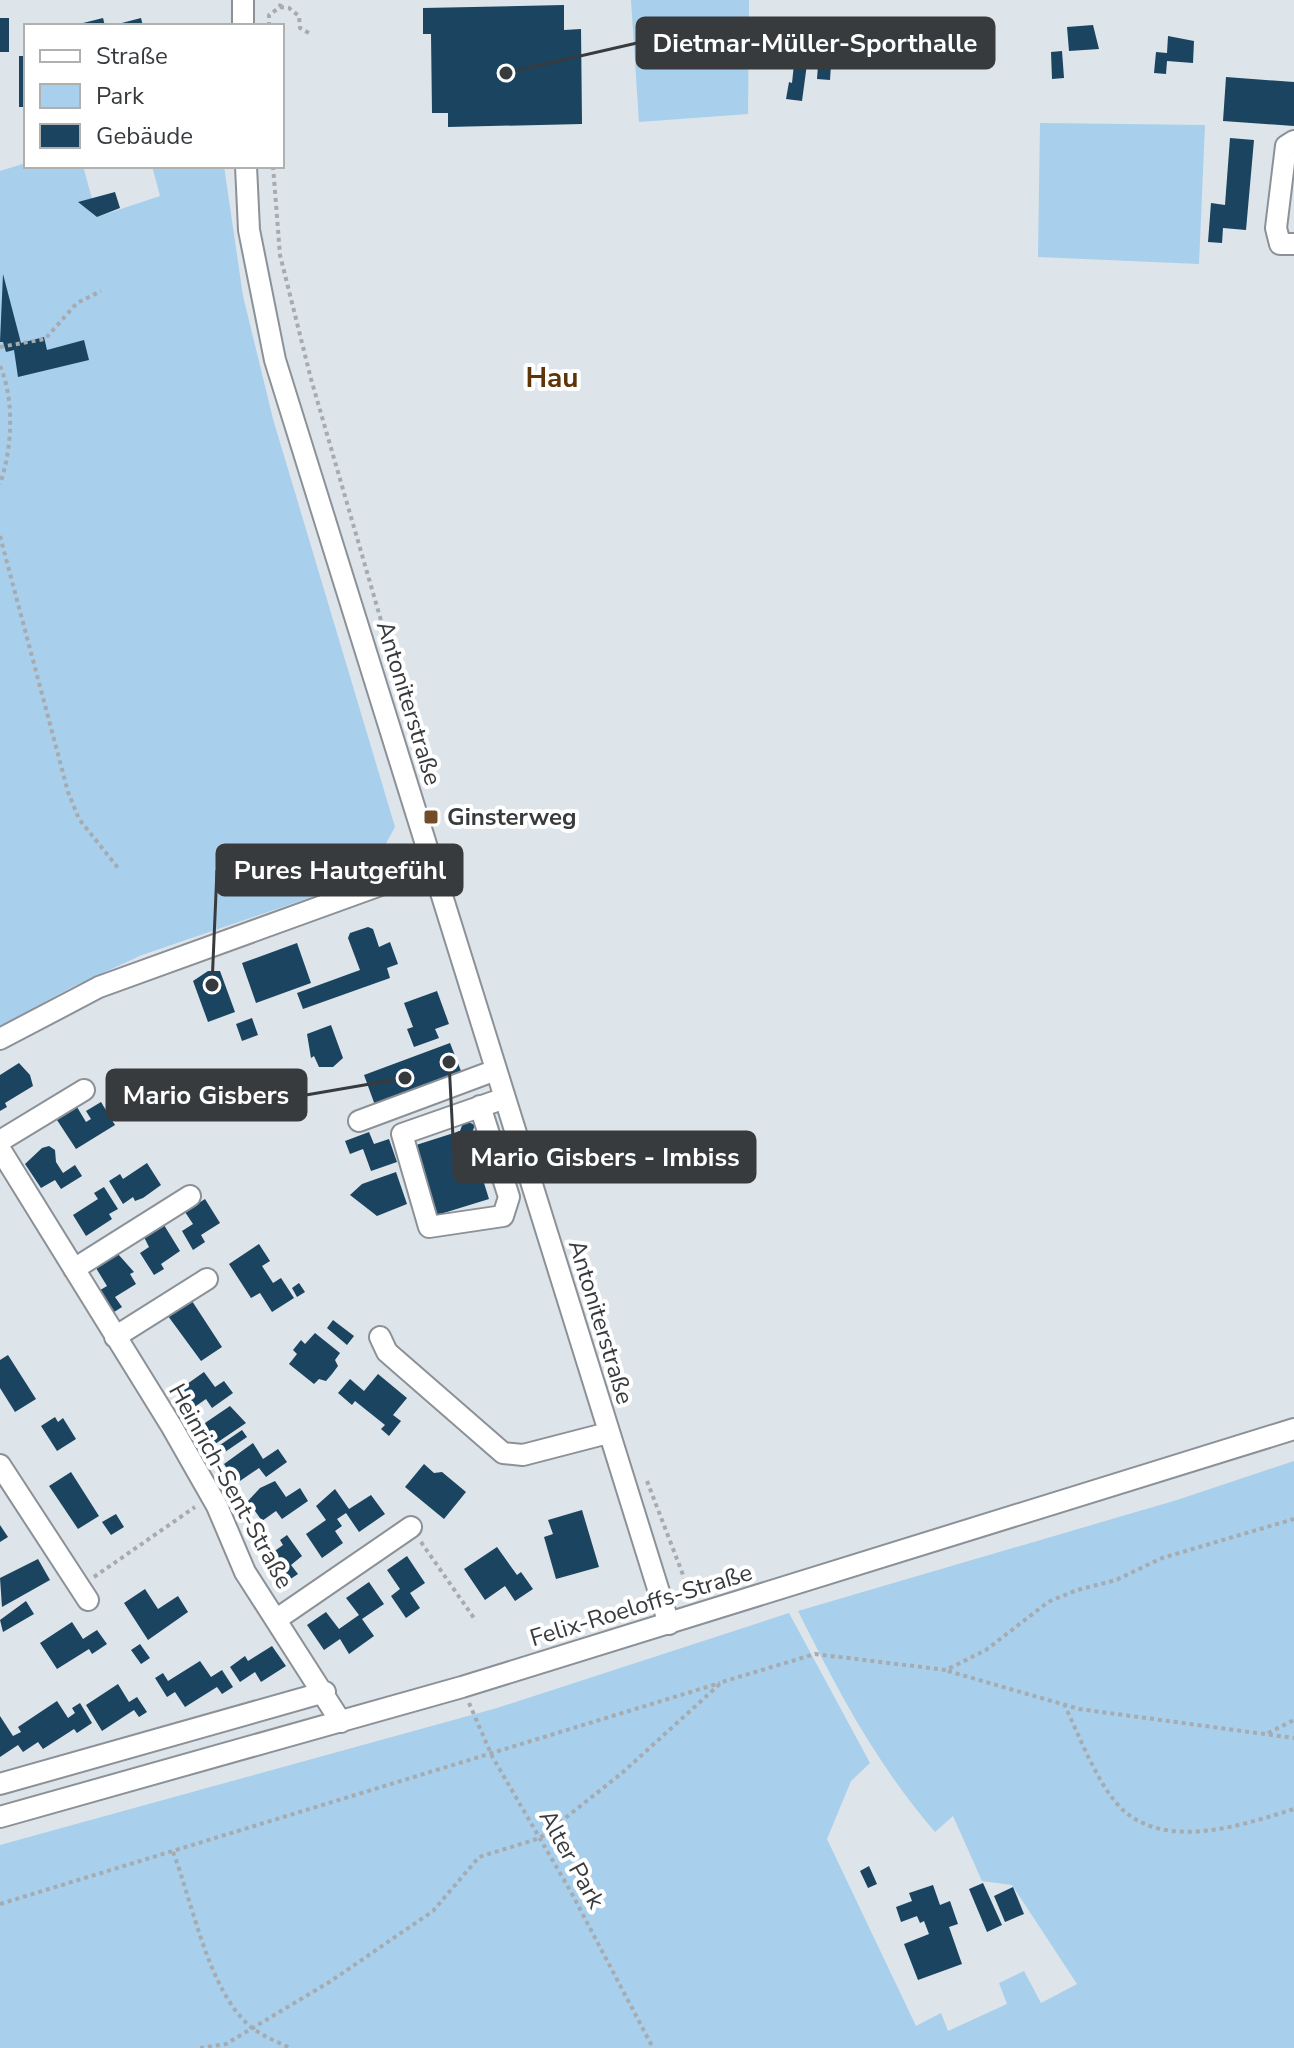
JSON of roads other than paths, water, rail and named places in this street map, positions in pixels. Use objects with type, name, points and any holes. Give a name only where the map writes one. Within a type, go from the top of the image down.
[{"type":"street","points":[[243,0],[243,24]]},
{"type":"street","points":[[1294,141],[1286,146],[1276,228],[1280,244],[1294,244]]},
{"type":"street","name":"Antoniterstraße","points":[[246,168],[253,254],[275,360],[669,1624]]},
{"type":"street","points":[[0,1039],[99,987],[433,866]]},
{"type":"street","points":[[359,1121],[496,1070]]},
{"type":"street","points":[[0,1141],[84,1090]]},
{"type":"street","points":[[480,1106],[509,1197],[503,1216],[429,1227],[402,1134],[480,1106],[505,1098]]},
{"type":"street","name":"Heinrich-Sent-Straße","points":[[0,1149],[217,1506],[245,1572],[325,1692],[341,1722]]},
{"type":"street","points":[[74,1269],[190,1196]]},
{"type":"street","points":[[115,1337],[207,1279]]},
{"type":"street","name":"Antoniterstraße","points":[[380,1337],[387,1352],[503,1453],[523,1455],[608,1433]]},
{"type":"street","name":"Felix-Roeloffs-Straße","points":[[0,1817],[462,1687],[1294,1429]]},
{"type":"street","points":[[0,1465],[83,1594]]},
{"type":"street","name":"Heinrich-Sent-Straße","points":[[277,1619],[411,1527]]},
{"type":"street","points":[[0,1784],[325,1692]]},
{"type":"place","name":"Dietmar-Müller-Sporthalle","points":[[506,73]]},
{"type":"place","name":"Ginsterweg","points":[[431,817]]},
{"type":"place","name":"Pures Hautgefühl","points":[[212,985]]},
{"type":"place","name":"Mario Gisbers - Imbiss","points":[[449,1062]]},
{"type":"place","name":"Mario Gisbers","points":[[405,1078]]},
{"type":"district","name":"Hau","points":[[552,377]]}]
